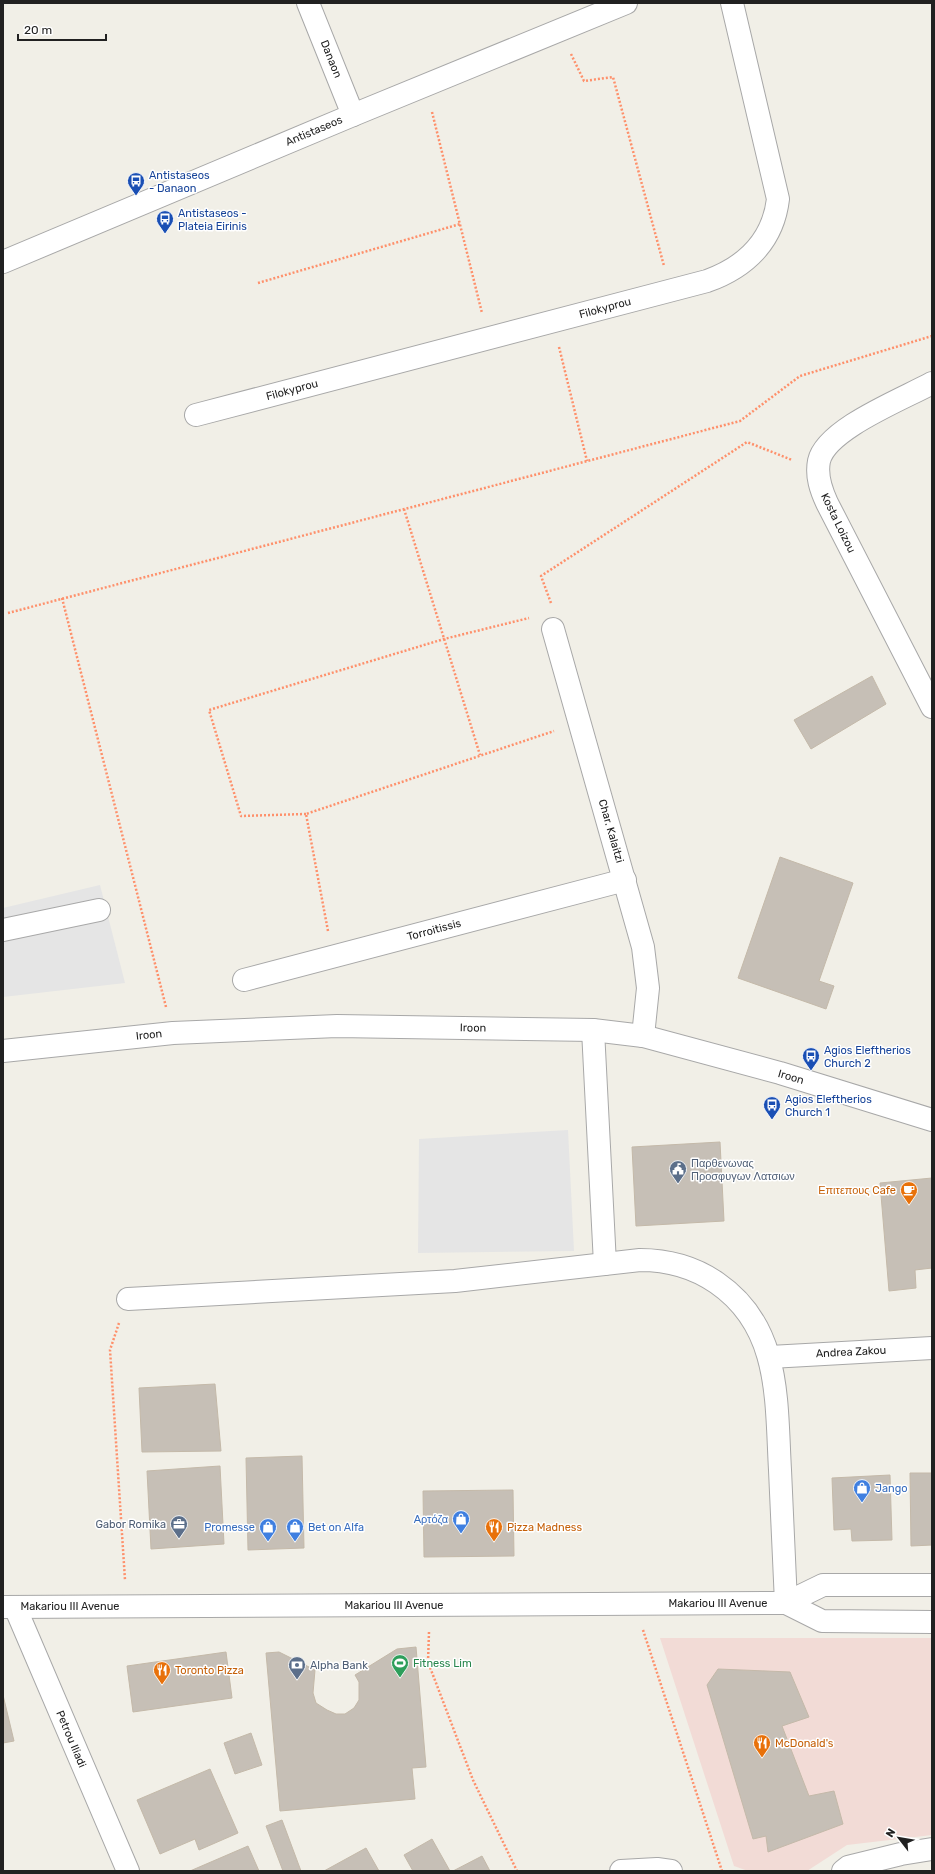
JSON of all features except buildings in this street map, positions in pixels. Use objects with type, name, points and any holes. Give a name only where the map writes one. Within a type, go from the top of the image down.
[{"type":"street","name":"Danaon","points":[[308,3],[353,115]]},
{"type":"street","name":"Antistaseos","points":[[3,262],[425,85],[626,3]]},
{"type":"street","name":"Filokyprou","points":[[196,415],[671,291],[721,276],[744,263],[761,245],[773,223],[778,199],[732,3]]},
{"type":"street","name":"Kosta Loizou","points":[[929,696],[827,503],[821,489],[818,471],[819,461],[826,446],[839,433],[932,383]]},
{"type":"street","name":"Char. Kalaitzi","points":[[548,622],[579,722],[644,947],[648,970],[648,988],[643,1036]]},
{"type":"street","name":"Torroitissis","points":[[244,980],[625,880]]},
{"type":"street","points":[[3,930],[98,910]]},
{"type":"street","name":"Iroon","points":[[3,1051],[173,1033],[336,1026],[593,1030],[643,1036],[780,1073],[932,1120]]},
{"type":"street","points":[[593,1030],[605,1264]]},
{"type":"street","points":[[128,1299],[454,1281],[605,1264],[657,1260],[692,1269],[707,1276],[724,1288],[748,1311],[758,1327],[770,1357],[776,1399],[786,1603]]},
{"type":"street","name":"Andrea Zakou","points":[[770,1357],[932,1348]]},
{"type":"street","name":"Makariou III Avenue","points":[[9,1607],[786,1603],[823,1584],[932,1585]]},
{"type":"street","name":"Makariou III Avenue","points":[[786,1603],[822,1621],[932,1622]]},
{"type":"street","name":"Petrou Iliadi","points":[[9,1607],[128,1871]]},
{"type":"street","points":[[843,1871],[848,1867],[932,1849]]},
{"type":"street","points":[[621,1871],[657,1869],[671,1871]]},
{"type":"path","points":[[560,30],[584,81],[613,77],[671,291]]},
{"type":"path","points":[[425,85],[489,338]]},
{"type":"path","points":[[258,283],[460,224]]},
{"type":"path","points":[[553,321],[588,461]]},
{"type":"path","points":[[8,612],[740,421],[800,376],[932,336]]},
{"type":"path","points":[[579,722],[306,814],[241,816],[209,710],[444,639],[548,622],[554,612],[541,576],[747,442],[818,471]]},
{"type":"path","points":[[404,509],[480,755]]},
{"type":"path","points":[[62,598],[173,1033]]},
{"type":"path","points":[[306,814],[333,957]]},
{"type":"path","points":[[126,1606],[110,1350],[128,1299]]},
{"type":"path","points":[[635,1604],[722,1871]]},
{"type":"path","points":[[429,1605],[428,1662],[473,1780],[517,1871]]},
{"type":"shaded area","points":[[100,885],[125,983],[3,997],[3,908]]},
{"type":"shaded area","points":[[568,1130],[574,1251],[418,1253],[419,1139]]},
{"type":"shaded area","points":[[660,1638],[932,1638],[932,1835],[847,1845],[807,1871],[748,1871],[734,1866]]},
{"type":"place","name":"Antistaseos - Danaon","points":[[136,196]]},
{"type":"place","name":"Antistaseos - Plateia Eirinis","points":[[165,234]]},
{"type":"place","name":"Agios Eleftherios Church 2","points":[[811,1071]]},
{"type":"place","name":"Agios Eleftherios Church 1","points":[[772,1120]]},
{"type":"place","name":"Παρθενωνας Προσφυγων Λατσιων","points":[[678,1184]]},
{"type":"place","name":"Επιτεπους Cafe","points":[[909,1205]]},
{"type":"place","name":"Jango","points":[[862,1503]]},
{"type":"place","name":"Αρτόζα","points":[[461,1534]]},
{"type":"place","name":"Gabor Romika","points":[[179,1539]]},
{"type":"place","name":"Promesse","points":[[268,1542]]},
{"type":"place","name":"Bet on Alfa","points":[[295,1542]]},
{"type":"place","name":"Pizza Madness","points":[[494,1542]]},
{"type":"place","name":"Fitness Lim","points":[[400,1678]]},
{"type":"place","name":"Alpha Bank","points":[[297,1680]]},
{"type":"place","name":"Toronto Pizza","points":[[162,1685]]},
{"type":"place","name":"McDonald's","points":[[762,1758]]}]
